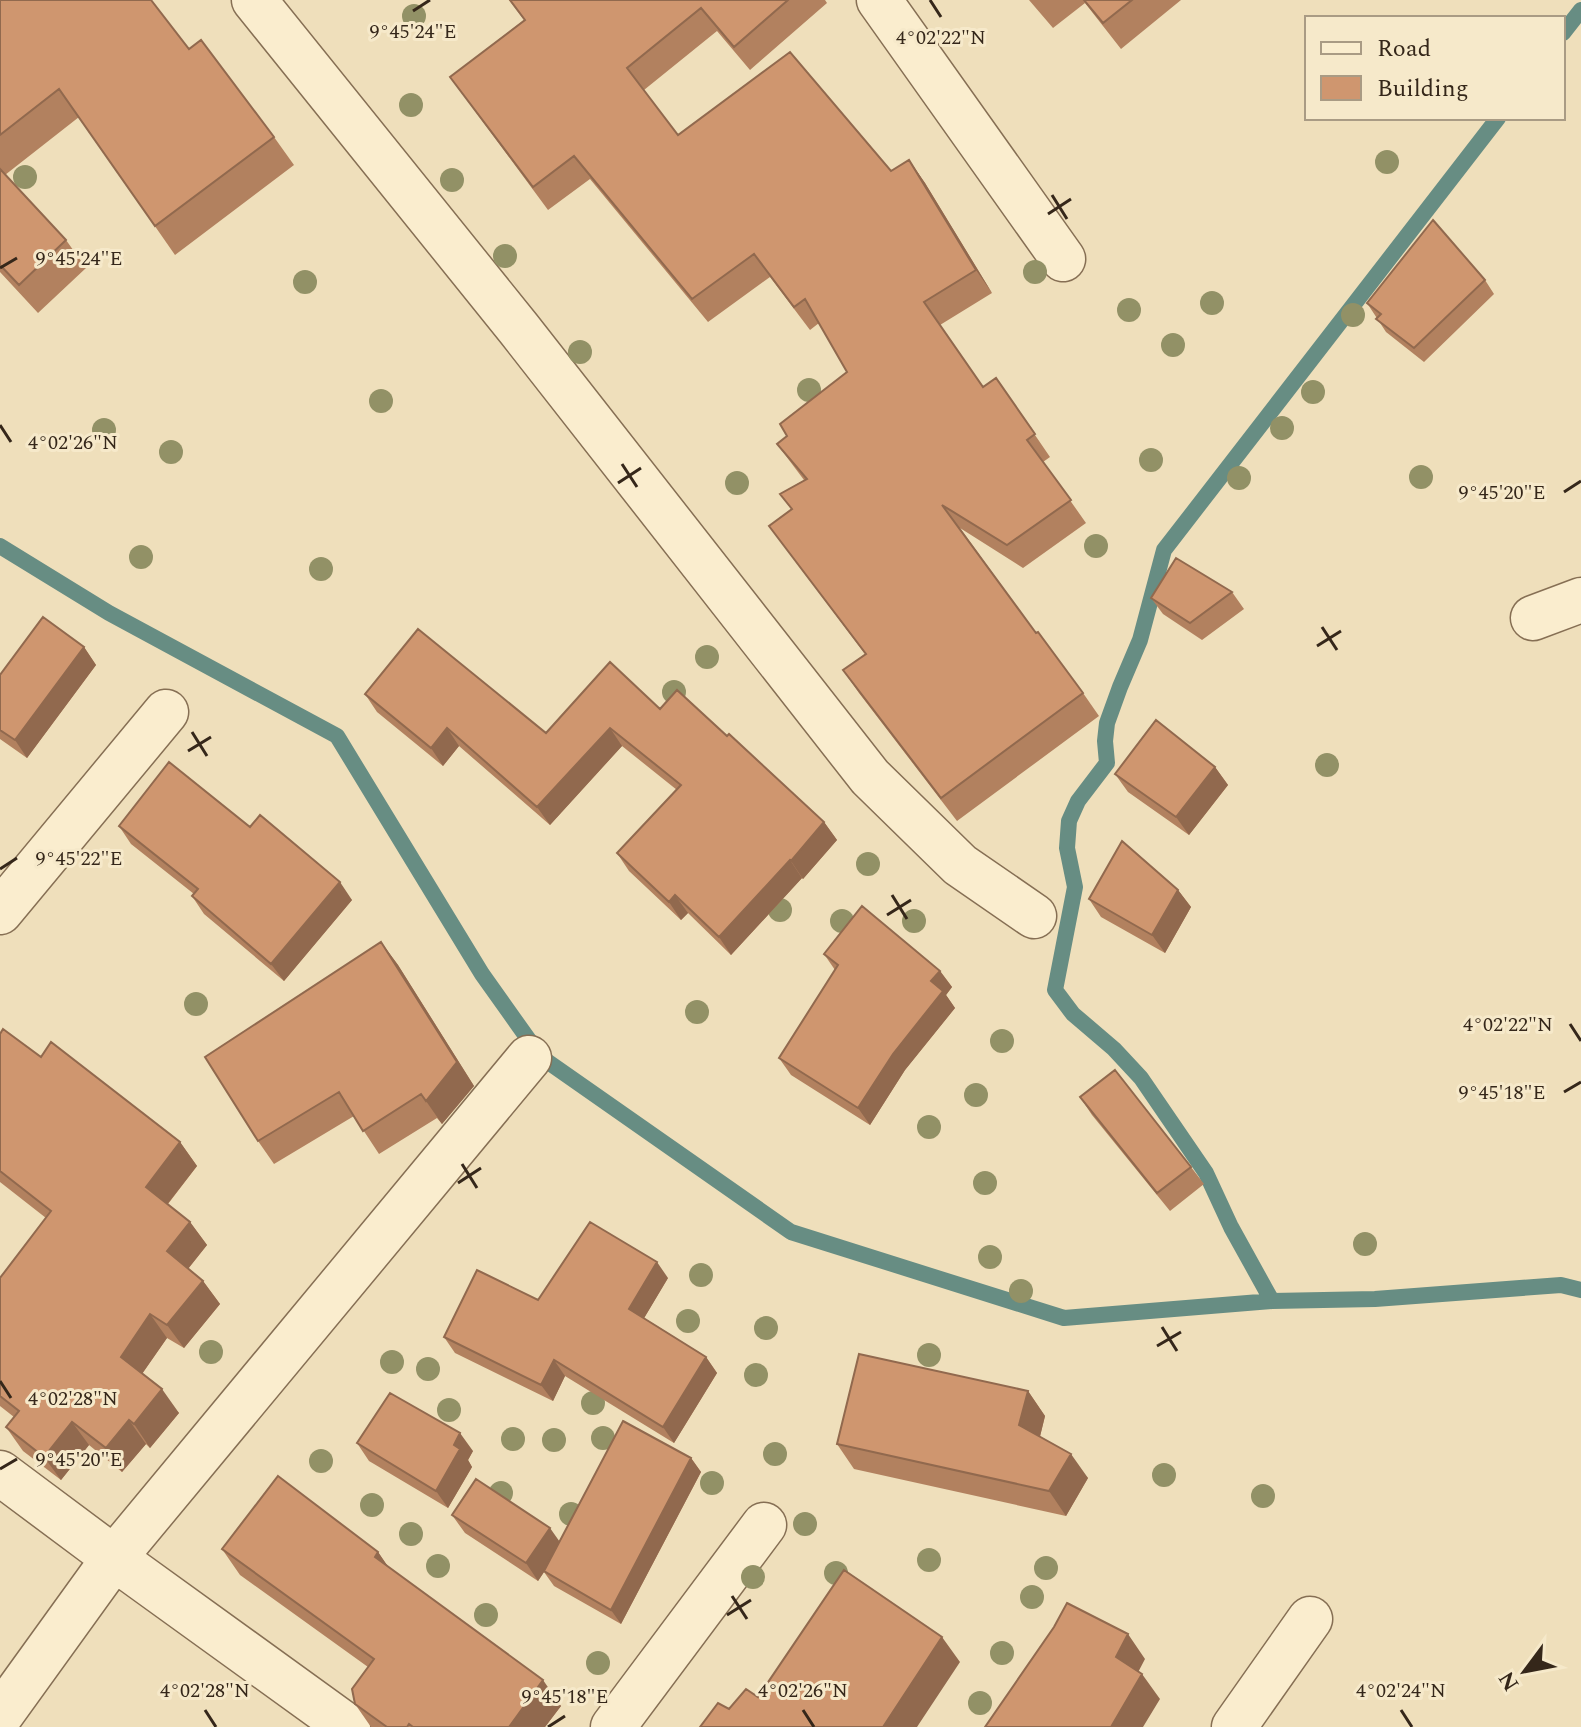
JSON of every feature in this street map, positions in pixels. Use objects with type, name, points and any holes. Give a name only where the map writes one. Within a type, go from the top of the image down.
[{"type":"street","points":[[254,0],[519,329],[870,777],[960,865],[1034,916]]},
{"type":"street","points":[[879,0],[1063,259]]},
{"type":"street","points":[[1533,618],[1581,600]]},
{"type":"street","points":[[0,912],[166,712]]},
{"type":"street","points":[[0,1716],[114,1558],[529,1058]]},
{"type":"street","points":[[0,1473],[348,1727]]},
{"type":"street","points":[[613,1727],[764,1525]]},
{"type":"street","points":[[1234,1727],[1310,1619]]},
{"type":"building","points":[[0,0],[151,0],[189,49],[201,40],[274,137],[155,226],[59,89],[0,135]]},
{"type":"building","points":[[510,0],[788,0],[734,47],[701,8],[627,68],[678,135],[790,52],[891,171],[909,160],[976,270],[924,302],[983,387],[996,378],[1035,434],[1027,440],[1071,500],[1007,545],[942,505],[1083,693],[941,798],[843,670],[866,654],[769,526],[792,509],[780,494],[807,479],[777,444],[787,436],[780,424],[847,372],[805,299],[794,307],[754,254],[692,299],[574,156],[533,187],[450,77],[525,20]]},
{"type":"building","points":[[1084,0],[1132,0],[1103,23]]},
{"type":"building","points":[[0,169],[66,240],[19,285],[0,265]]},
{"type":"building","points":[[1433,220],[1485,280],[1414,348],[1376,319],[1381,314],[1367,303]]},
{"type":"building","points":[[1176,558],[1232,592],[1190,623],[1151,598]]},
{"type":"building","points":[[43,617],[84,647],[15,740],[0,730],[0,675]]},
{"type":"building","points":[[418,629],[546,733],[610,662],[660,709],[677,690],[824,822],[719,937],[675,895],[669,902],[617,853],[681,785],[610,728],[537,807],[447,728],[431,748],[365,694]]},
{"type":"building","points":[[1156,720],[1215,767],[1176,817],[1115,774]]},
{"type":"building","points":[[169,762],[250,827],[260,815],[340,882],[271,964],[192,896],[198,889],[119,826]]},
{"type":"building","points":[[1122,841],[1178,890],[1152,935],[1089,899]]},
{"type":"building","points":[[862,906],[940,971],[931,981],[943,991],[893,1054],[858,1108],[779,1058],[838,965],[824,954]]},
{"type":"building","points":[[381,942],[457,1062],[426,1101],[421,1094],[363,1131],[339,1092],[258,1141],[205,1057]]},
{"type":"building","points":[[3,1029],[41,1057],[51,1042],[180,1142],[146,1187],[190,1222],[167,1251],[203,1281],[167,1325],[150,1314],[121,1357],[162,1389],[134,1424],[129,1420],[106,1448],[72,1422],[44,1457],[6,1427],[19,1411],[0,1396],[0,1278],[51,1211],[0,1171],[0,1034]]},
{"type":"building","points":[[1115,1070],[1191,1167],[1157,1193],[1080,1097]]},
{"type":"building","points":[[590,1222],[657,1262],[629,1309],[706,1357],[663,1427],[554,1360],[541,1385],[444,1337],[477,1270],[538,1300]]},
{"type":"building","points":[[859,1354],[1028,1391],[1019,1425],[1071,1454],[1049,1491],[837,1444]]},
{"type":"building","points":[[390,1393],[460,1433],[454,1445],[460,1449],[436,1491],[357,1443]]},
{"type":"building","points":[[623,1421],[691,1458],[611,1610],[544,1571]]},
{"type":"building","points":[[278,1476],[378,1552],[375,1557],[543,1680],[509,1727],[413,1727],[409,1724],[407,1727],[387,1727],[355,1704],[352,1689],[374,1659],[222,1549]]},
{"type":"building","points":[[476,1479],[550,1528],[526,1563],[452,1515]]},
{"type":"building","points":[[844,1570],[942,1637],[883,1727],[700,1727],[718,1703],[729,1709],[746,1689],[758,1697]]},
{"type":"building","points":[[1067,1603],[1128,1634],[1116,1657],[1142,1674],[1111,1727],[985,1727],[1054,1627]]},
{"type":"waterway","points":[[1565,30],[1581,10]]},
{"type":"waterway","points":[[1272,1301],[1231,1227],[1206,1173],[1141,1078],[1114,1049],[1073,1014],[1055,990],[1075,887],[1067,848],[1069,821],[1078,801],[1107,763],[1107,723],[1140,640],[1164,550],[1496,120]]},
{"type":"waterway","points":[[0,546],[109,613],[337,736],[482,974],[541,1057],[791,1232],[1064,1318],[1272,1301],[1375,1299],[1561,1285],[1581,1290]]}]
